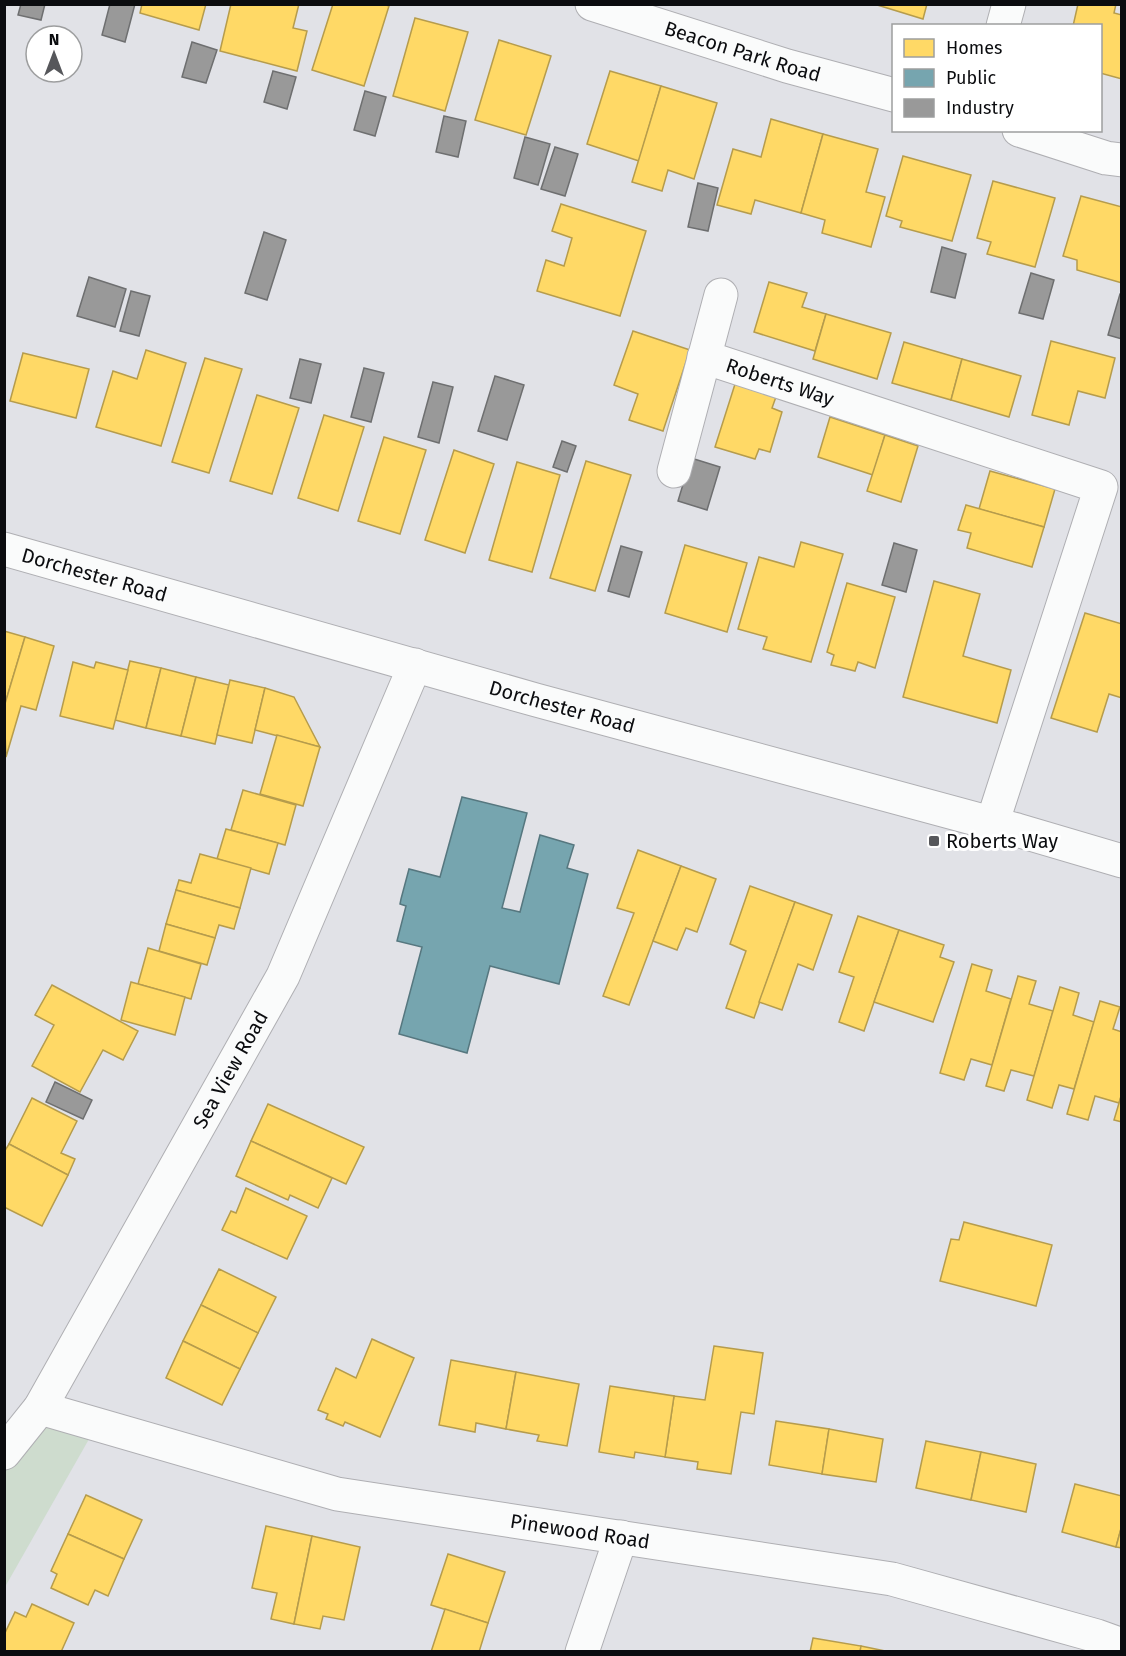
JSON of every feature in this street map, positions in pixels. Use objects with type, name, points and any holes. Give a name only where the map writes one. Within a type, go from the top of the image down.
[{"type":"street","name":"Beacon Park Road","points":[[592,4],[787,66],[892,94]]},
{"type":"street","points":[[1003,24],[1008,4]]},
{"type":"street","points":[[1025,132],[1106,158],[1122,160]]},
{"type":"street","name":"Roberts Way","points":[[674,471],[721,295]]},
{"type":"street","name":"Roberts Way","points":[[704,357],[1101,487],[992,824]]},
{"type":"street","name":"Dorchester Road","points":[[4,549],[1122,861]]},
{"type":"street","name":"Sea View Road","points":[[4,1453],[40,1408],[283,976],[415,665]]},
{"type":"street","name":"Pinewood Road","points":[[40,1408],[337,1494],[892,1579],[1122,1645]]},
{"type":"street","points":[[582,1652],[621,1537]]},
{"type":"green space","points":[[40,1408],[97,1425],[5,1587],[5,1453]]},
{"type":"building: Homes","points":[[142,4],[206,4],[199,30],[140,13]]},
{"type":"building: Homes","points":[[231,4],[299,4],[293,28],[307,31],[297,71],[220,51]]},
{"type":"building: Homes","points":[[333,4],[389,6],[364,86],[312,70]]},
{"type":"building: Homes","points":[[874,4],[927,4],[923,19]]},
{"type":"building: Homes","points":[[1078,4],[1116,4],[1114,13],[1122,15],[1122,79],[1102,74],[1102,24],[1073,24]]},
{"type":"building: Homes","points":[[415,18],[468,32],[445,111],[393,96]]},
{"type":"building: Homes","points":[[499,40],[551,56],[526,135],[475,120]]},
{"type":"building: Homes","points":[[610,71],[661,86],[639,161],[587,144]]},
{"type":"building: Homes","points":[[661,86],[717,103],[694,179],[668,170],[662,191],[632,182]]},
{"type":"building: Homes","points":[[771,119],[823,134],[801,213],[755,200],[751,214],[717,205],[733,149],[761,157]]},
{"type":"building: Homes","points":[[823,134],[878,149],[866,192],[885,197],[871,247],[822,233],[825,220],[801,213]]},
{"type":"building: Homes","points":[[903,156],[971,175],[952,241],[900,227],[902,221],[886,216]]},
{"type":"building: Homes","points":[[993,181],[1055,198],[1035,267],[987,254],[991,242],[977,238]]},
{"type":"building: Homes","points":[[1081,196],[1122,207],[1122,283],[1077,270],[1077,260],[1063,256]]},
{"type":"building: Homes","points":[[561,204],[646,231],[620,316],[537,291],[546,260],[564,266],[572,238],[552,231]]},
{"type":"building: Homes","points":[[769,282],[807,293],[802,307],[826,314],[815,351],[754,332]]},
{"type":"building: Homes","points":[[826,314],[891,333],[877,379],[813,359]]},
{"type":"building: Homes","points":[[633,331],[690,350],[663,431],[629,420],[638,394],[614,385]]},
{"type":"building: Homes","points":[[1051,341],[1115,358],[1105,398],[1078,391],[1069,425],[1032,415]]},
{"type":"building: Homes","points":[[904,342],[962,359],[951,400],[892,383]]},
{"type":"building: Homes","points":[[146,350],[186,363],[161,446],[96,427],[113,371],[137,379]]},
{"type":"building: Homes","points":[[23,353],[89,369],[76,418],[10,401]]},
{"type":"building: Homes","points":[[205,358],[242,369],[209,473],[172,462]]},
{"type":"building: Homes","points":[[962,359],[1021,376],[1009,417],[951,400]]},
{"type":"building: Homes","points":[[736,381],[777,394],[772,408],[782,412],[770,452],[759,449],[755,459],[715,447]]},
{"type":"building: Homes","points":[[257,395],[299,408],[272,494],[230,481]]},
{"type":"building: Homes","points":[[324,415],[364,427],[338,511],[298,498]]},
{"type":"building: Homes","points":[[830,417],[885,435],[873,475],[818,457]]},
{"type":"building: Homes","points":[[885,435],[918,446],[901,502],[867,491]]},
{"type":"building: Homes","points":[[384,437],[426,450],[400,534],[358,521]]},
{"type":"building: Homes","points":[[454,450],[494,464],[465,553],[425,540]]},
{"type":"building: Homes","points":[[586,461],[631,475],[595,591],[550,578]]},
{"type":"building: Homes","points":[[517,462],[560,475],[532,572],[489,560]]},
{"type":"building: Homes","points":[[990,471],[1055,489],[1044,527],[979,509]]},
{"type":"building: Homes","points":[[966,505],[1044,527],[1032,567],[967,548],[971,533],[958,530]]},
{"type":"building: Homes","points":[[801,542],[843,554],[811,662],[763,649],[767,637],[738,629],[759,557],[794,567]]},
{"type":"building: Homes","points":[[685,545],[747,563],[727,632],[665,613]]},
{"type":"building: Homes","points":[[934,581],[980,594],[963,656],[1011,670],[997,723],[903,697]]},
{"type":"building: Homes","points":[[847,583],[895,597],[875,668],[858,662],[855,671],[831,665],[834,655],[827,652]]},
{"type":"building: Homes","points":[[1085,613],[1122,624],[1122,698],[1109,694],[1097,732],[1051,718]]},
{"type":"building: Homes","points":[[4,631],[25,637],[4,707]]},
{"type":"building: Homes","points":[[25,637],[54,646],[36,710],[21,706],[6,757],[4,707]]},
{"type":"building: Homes","points":[[130,661],[161,668],[146,728],[115,720]]},
{"type":"building: Homes","points":[[73,662],[94,668],[96,662],[128,670],[113,729],[60,716]]},
{"type":"building: Homes","points":[[161,668],[196,677],[181,736],[146,728]]},
{"type":"building: Homes","points":[[196,677],[229,685],[215,744],[181,736]]},
{"type":"building: Homes","points":[[230,680],[265,688],[252,743],[217,735]]},
{"type":"building: Homes","points":[[265,688],[294,697],[320,747],[255,730]]},
{"type":"building: Homes","points":[[277,735],[320,747],[303,806],[260,794]]},
{"type":"building: Homes","points":[[243,790],[296,805],[285,845],[231,830]]},
{"type":"building: Homes","points":[[226,829],[278,843],[269,874],[217,859]]},
{"type":"building: Homes","points":[[638,850],[681,866],[629,1005],[603,996],[634,913],[617,908]]},
{"type":"building: Homes","points":[[200,854],[251,868],[240,908],[176,890],[179,880],[191,883]]},
{"type":"building: Homes","points":[[681,866],[716,879],[697,932],[686,928],[677,950],[653,941]]},
{"type":"building: Homes","points":[[750,886],[795,902],[754,1018],[726,1008],[746,951],[730,944]]},
{"type":"building: Homes","points":[[176,890],[240,908],[234,929],[219,925],[215,938],[166,924]]},
{"type":"building: Homes","points":[[795,902],[832,915],[813,970],[798,964],[782,1010],[759,1002]]},
{"type":"building: Homes","points":[[858,916],[899,930],[864,1031],[839,1022],[854,977],[839,972]]},
{"type":"building: Homes","points":[[166,924],[215,938],[207,965],[159,951]]},
{"type":"building: Homes","points":[[899,930],[944,945],[940,957],[954,962],[933,1022],[874,1002]]},
{"type":"building: Homes","points":[[148,948],[201,964],[191,999],[138,984]]},
{"type":"building: Homes","points":[[972,964],[992,970],[986,991],[1011,999],[992,1065],[971,1059],[964,1080],[940,1073]]},
{"type":"building: Homes","points":[[1018,976],[1036,981],[1029,1004],[1053,1011],[1034,1076],[1011,1070],[1004,1091],[986,1086]]},
{"type":"building: Homes","points":[[131,982],[185,997],[175,1035],[121,1020]]},
{"type":"building: Homes","points":[[52,985],[138,1031],[123,1060],[103,1050],[80,1092],[32,1066],[54,1025],[35,1015]]},
{"type":"building: Homes","points":[[1060,987],[1079,993],[1073,1015],[1094,1022],[1074,1089],[1059,1085],[1052,1108],[1027,1100]]},
{"type":"building: Homes","points":[[1100,1001],[1120,1007],[1113,1029],[1122,1032],[1122,1093],[1119,1103],[1095,1096],[1088,1120],[1067,1114]]},
{"type":"building: Homes","points":[[1122,1093],[1122,1122],[1114,1120]]},
{"type":"building: Homes","points":[[32,1098],[77,1121],[61,1153],[75,1159],[68,1175],[9,1144]]},
{"type":"building: Homes","points":[[268,1104],[364,1147],[346,1184],[251,1141]]},
{"type":"building: Homes","points":[[251,1141],[332,1178],[318,1208],[290,1195],[288,1200],[236,1176]]},
{"type":"building: Homes","points":[[9,1144],[68,1175],[42,1226],[4,1207],[4,1152]]},
{"type":"building: Homes","points":[[246,1188],[307,1216],[287,1259],[222,1230],[231,1211],[236,1213]]},
{"type":"building: Homes","points":[[964,1222],[1052,1245],[1036,1306],[940,1281],[951,1239],[959,1240]]},
{"type":"building: Homes","points":[[219,1269],[276,1297],[258,1333],[201,1305]]},
{"type":"building: Homes","points":[[201,1305],[258,1333],[240,1369],[183,1341]]},
{"type":"building: Homes","points":[[372,1339],[414,1358],[380,1437],[345,1422],[343,1426],[326,1419],[328,1414],[318,1410],[336,1368],[356,1378]]},
{"type":"building: Homes","points":[[183,1341],[240,1369],[222,1405],[166,1378]]},
{"type":"building: Homes","points":[[714,1346],[763,1353],[754,1414],[741,1412],[731,1474],[697,1469],[698,1462],[665,1457],[674,1396],[705,1400]]},
{"type":"building: Homes","points":[[451,1360],[516,1372],[506,1429],[476,1423],[475,1432],[439,1425]]},
{"type":"building: Homes","points":[[516,1372],[579,1384],[567,1446],[537,1441],[539,1435],[506,1429]]},
{"type":"building: Homes","points":[[610,1386],[674,1396],[665,1457],[635,1452],[634,1458],[599,1452]]},
{"type":"building: Homes","points":[[776,1421],[829,1429],[822,1474],[769,1465]]},
{"type":"building: Homes","points":[[829,1429],[883,1439],[876,1482],[822,1474]]},
{"type":"building: Homes","points":[[926,1441],[981,1452],[971,1500],[916,1488]]},
{"type":"building: Homes","points":[[981,1452],[1036,1464],[1026,1512],[971,1500]]},
{"type":"building: Homes","points":[[1075,1484],[1122,1496],[1122,1525],[1116,1547],[1062,1532]]},
{"type":"building: Homes","points":[[86,1495],[142,1520],[124,1559],[68,1534]]},
{"type":"building: Homes","points":[[1122,1525],[1122,1548],[1116,1547]]},
{"type":"building: Homes","points":[[266,1526],[312,1536],[294,1624],[271,1619],[277,1593],[252,1588]]},
{"type":"building: Homes","points":[[68,1534],[124,1559],[108,1596],[95,1590],[88,1605],[51,1588],[57,1574],[51,1571]]},
{"type":"building: Homes","points":[[312,1536],[360,1547],[344,1620],[323,1616],[320,1629],[294,1624]]},
{"type":"building: Homes","points":[[448,1554],[505,1572],[488,1623],[431,1605]]},
{"type":"building: Homes","points":[[32,1604],[74,1623],[61,1652],[4,1652],[4,1635],[15,1612],[26,1617]]},
{"type":"building: Homes","points":[[445,1609],[488,1623],[479,1652],[431,1652]]},
{"type":"building: Homes","points":[[813,1638],[861,1646],[860,1652],[810,1652]]},
{"type":"building: Homes","points":[[861,1646],[890,1652],[860,1652]]},
{"type":"building: Public","points":[[462,797],[527,813],[502,908],[520,912],[540,835],[574,845],[567,868],[588,874],[559,984],[490,966],[467,1053],[399,1034],[422,947],[397,941],[406,906],[400,904],[409,869],[440,877]]},
{"type":"building: Industry","points":[[21,4],[45,4],[41,20],[18,15]]},
{"type":"building: Industry","points":[[110,4],[135,4],[125,42],[102,35]]},
{"type":"building: Industry","points":[[192,42],[217,50],[206,83],[182,77]]},
{"type":"building: Industry","points":[[273,71],[296,77],[287,109],[264,102]]},
{"type":"building: Industry","points":[[365,91],[386,97],[375,136],[354,130]]},
{"type":"building: Industry","points":[[444,116],[466,121],[458,157],[436,152]]},
{"type":"building: Industry","points":[[525,137],[550,144],[538,185],[514,178]]},
{"type":"building: Industry","points":[[555,147],[578,154],[565,196],[541,189]]},
{"type":"building: Industry","points":[[698,183],[718,188],[708,231],[688,227]]},
{"type":"building: Industry","points":[[264,232],[286,240],[267,300],[245,293]]},
{"type":"building: Industry","points":[[942,247],[966,254],[955,298],[931,292]]},
{"type":"building: Industry","points":[[1031,273],[1054,280],[1043,319],[1019,313]]},
{"type":"building: Industry","points":[[89,277],[126,289],[115,327],[77,316]]},
{"type":"building: Industry","points":[[131,291],[150,296],[139,336],[120,331]]},
{"type":"building: Industry","points":[[1120,294],[1122,294],[1122,339],[1108,335]]},
{"type":"building: Industry","points":[[300,359],[321,364],[311,403],[290,398]]},
{"type":"building: Industry","points":[[364,368],[384,373],[371,422],[351,417]]},
{"type":"building: Industry","points":[[495,376],[524,385],[507,440],[478,431]]},
{"type":"building: Industry","points":[[433,382],[453,387],[439,443],[418,437]]},
{"type":"building: Industry","points":[[562,441],[576,446],[567,472],[553,467]]},
{"type":"building: Industry","points":[[691,458],[720,467],[707,510],[678,501]]},
{"type":"building: Industry","points":[[894,543],[917,550],[906,592],[882,585]]},
{"type":"building: Industry","points":[[621,546],[642,552],[629,597],[608,591]]},
{"type":"building: Industry","points":[[55,1082],[92,1100],[83,1119],[46,1102]]},
{"type":"place","name":"Roberts Way","points":[[934,841]]}]
